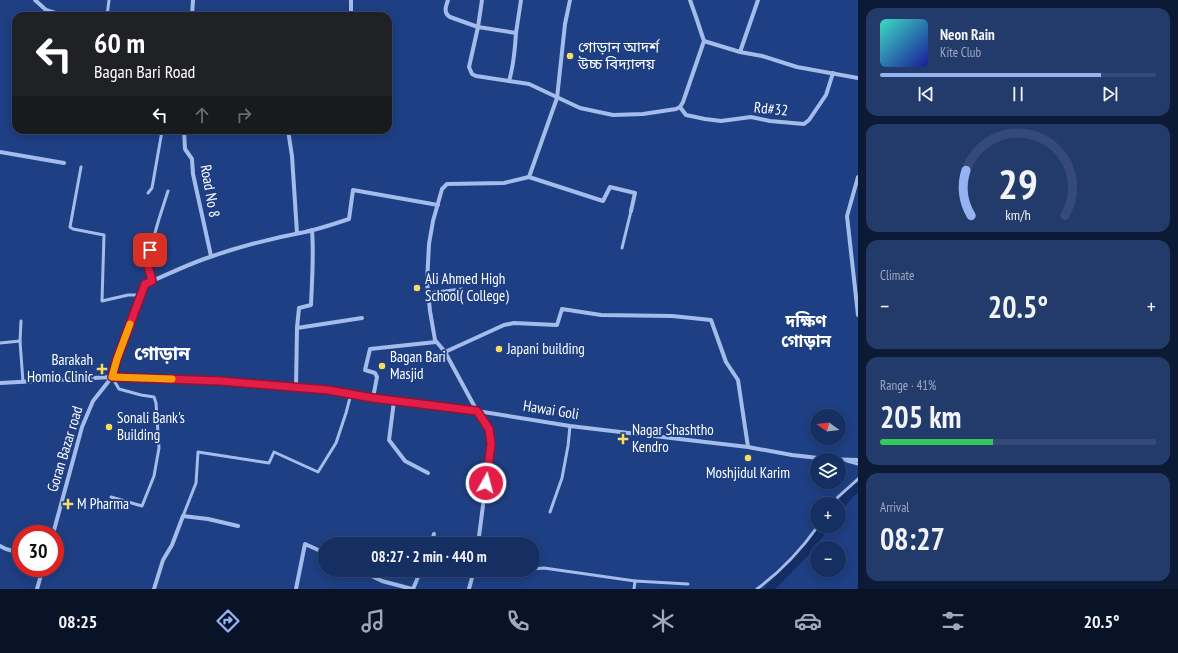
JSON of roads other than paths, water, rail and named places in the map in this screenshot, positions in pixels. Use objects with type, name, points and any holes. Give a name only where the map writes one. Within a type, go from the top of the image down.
[{"type":"street","points":[[35,0],[46,10],[52,12]]},
{"type":"street","points":[[192,12],[193,0]]},
{"type":"street","points":[[351,12],[352,0]]},
{"type":"street","points":[[448,0],[446,10],[447,16],[478,27],[516,33]]},
{"type":"street","points":[[482,0],[478,27],[469,63],[472,74],[476,76],[529,84],[580,108],[614,115],[643,114],[676,109],[680,107],[704,41],[690,0]]},
{"type":"street","points":[[509,81],[521,0]]},
{"type":"street","points":[[529,176],[558,98],[565,24],[570,0]]},
{"type":"street","points":[[740,52],[758,0]]},
{"type":"street","points":[[704,41],[797,67],[858,78]]},
{"type":"street","name":"Rd#32","points":[[680,107],[686,115],[721,121],[751,117],[770,121],[804,124],[810,120],[824,99],[833,74]]},
{"type":"street","name":"Road No 8","points":[[184,134],[185,149],[192,159],[193,174],[211,256]]},
{"type":"street","points":[[289,134],[292,156],[297,233]]},
{"type":"street","points":[[0,152],[64,163]]},
{"type":"street","points":[[479,537],[491,444],[489,429],[477,411],[445,352],[436,342],[430,311],[427,282],[429,244],[433,221],[442,190],[447,184],[504,183],[529,176],[603,201],[610,187],[635,193],[631,211]]},
{"type":"street","points":[[858,177],[847,216],[858,315]]},
{"type":"street","points":[[112,377],[117,359],[145,284],[211,256],[267,239],[279,238],[312,230],[349,219],[353,190],[438,205]]},
{"type":"street","points":[[296,387],[297,328],[299,308],[311,305],[313,262],[312,230]]},
{"type":"street","points":[[445,352],[504,325],[514,323],[557,325],[562,309],[601,315],[672,316],[711,320],[726,362],[738,380],[748,447]]},
{"type":"street","points":[[297,328],[362,318]]},
{"type":"street","points":[[373,398],[376,377],[375,373],[365,370],[370,349],[436,342]]},
{"type":"street","name":"Hawai Goli","points":[[0,383],[112,377],[220,381],[296,387],[328,390],[394,401],[477,411],[570,426],[748,447],[810,457]]},
{"type":"street","name":"Goran Bazar road","points":[[55,525],[82,427],[93,401],[112,377]]},
{"type":"street","points":[[394,401],[389,440],[405,461],[428,473]]},
{"type":"street","name":"Hawai Goli","points":[[846,460],[858,460]]},
{"type":"street","points":[[154,589],[163,560],[172,545],[183,516],[208,519],[238,526]]},
{"type":"street","points":[[296,589],[305,544],[318,550]]},
{"type":"street","points":[[0,546],[12,551]]},
{"type":"street","points":[[37,589],[41,577]]},
{"type":"street","points":[[374,577],[382,581],[412,589],[418,577]]},
{"type":"street","points":[[469,589],[472,577]]},
{"type":"lane","points":[[108,12],[109,0]]},
{"type":"lane","points":[[148,193],[152,188],[161,134]]},
{"type":"lane","points":[[81,167],[70,227],[73,229],[104,234],[102,301],[128,295],[141,294]]},
{"type":"lane","points":[[152,281],[148,266],[150,250],[168,191]]},
{"type":"lane","points":[[622,248],[631,211]]},
{"type":"lane","points":[[428,292],[462,289]]},
{"type":"lane","points":[[21,321],[20,341],[23,382]]},
{"type":"lane","points":[[0,343],[20,341]]},
{"type":"lane","points":[[110,497],[142,506],[154,476],[158,448],[156,403],[154,397],[119,389],[112,377]]},
{"type":"lane","points":[[183,516],[196,483],[198,452],[269,463],[274,452],[318,472],[336,442],[351,394]]},
{"type":"lane","points":[[550,512],[562,478],[570,426]]},
{"type":"lane","points":[[846,461],[858,464]]},
{"type":"lane","points":[[838,497],[858,479]]},
{"type":"lane","points":[[757,589],[791,558],[813,533]]},
{"type":"lane","points":[[540,569],[544,568],[635,582],[688,584]]},
{"type":"lane","points":[[634,589],[635,582]]},
{"type":"waterway","points":[[846,498],[858,487]]},
{"type":"waterway","points":[[769,589],[810,547],[820,533]]},
{"type":"place","name":"গোড়ান আদর্শ উচ্চ বিদ্যালয়","points":[[570,56]]},
{"type":"place","name":"Ali Ahmed High School( College)","points":[[417,288]]},
{"type":"place","name":"Japani building","points":[[499,349]]},
{"type":"place","name":"Bagan Bari Masjid","points":[[382,366]]},
{"type":"place","name":"Barakah Homio Clinic","points":[[102,369]]},
{"type":"place","name":"Sonali Bank's Building","points":[[109,427]]},
{"type":"place","name":"Nagar Shashtho Kendro","points":[[623,439]]},
{"type":"place","name":"Moshjidul Karim","points":[[748,458]]},
{"type":"place","name":"M Pharma","points":[[68,504]]},
{"type":"district","name":"দক্ষিণ গোড়ান","points":[[806,331]]},
{"type":"district","name":"গোড়ান","points":[[162,353]]}]
